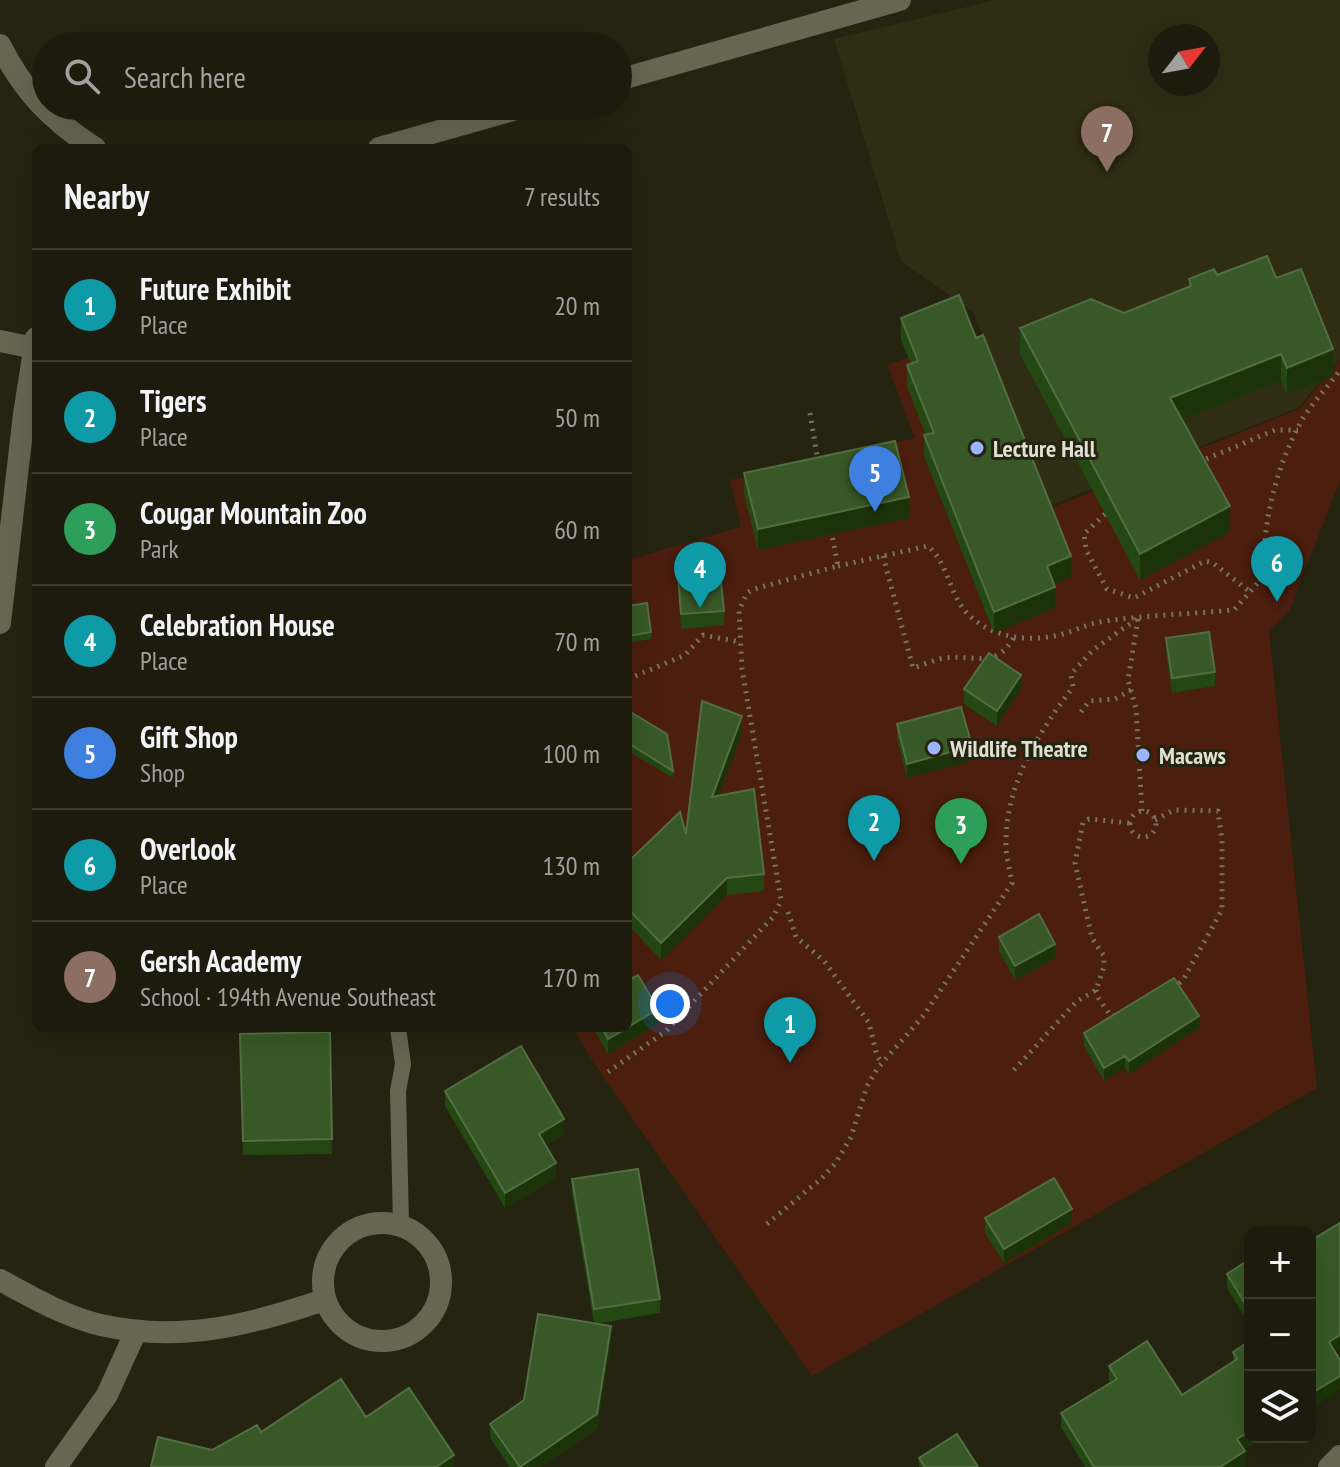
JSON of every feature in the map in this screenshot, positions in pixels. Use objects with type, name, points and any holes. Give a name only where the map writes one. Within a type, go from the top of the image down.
[{"type":"street","points":[[632,76],[900,0]]},
{"type":"street","points":[[0,45],[32,95]]},
{"type":"street","points":[[57,120],[89,144]]},
{"type":"street","points":[[393,144],[478,120]]},
{"type":"street","points":[[0,341],[32,343]]},
{"type":"street","points":[[0,623],[32,367]]},
{"type":"street","points":[[382,1222],[401,1225],[417,1234],[430,1247],[439,1264],[441,1282],[438,1301],[430,1318],[417,1331],[400,1339],[381,1342],[363,1339],[346,1330],[333,1317],[324,1300],[323,1272],[333,1246],[347,1233],[363,1225],[382,1222]]},
{"type":"street","points":[[0,1280],[98,1324],[136,1331],[195,1333],[264,1320],[324,1300]]},
{"type":"street","points":[[56,1467],[107,1395],[136,1331]]},
{"type":"street","points":[[1329,1467],[1340,1456]]},
{"type":"lane","points":[[399,1032],[403,1064],[398,1091],[401,1225]]},
{"type":"path","points":[[608,1072],[666,1031],[774,916],[781,900],[742,669],[739,610],[747,593],[838,566],[928,546],[936,553],[961,606],[969,616],[999,633],[1014,637],[1057,635],[1102,621],[1234,610],[1264,576],[1263,549],[1277,481],[1298,430],[1340,370]]},
{"type":"path","points":[[810,413],[818,465]]},
{"type":"path","points":[[1194,464],[1275,430],[1298,430]]},
{"type":"path","points":[[1105,514],[1084,534],[1086,550],[1107,589],[1134,598],[1205,561],[1213,563],[1250,592]]},
{"type":"path","points":[[829,521],[838,566]]},
{"type":"path","points":[[883,556],[913,668],[945,658],[989,659],[1010,645],[1014,637]]},
{"type":"path","points":[[1138,618],[1128,680],[1136,709],[1142,811]]},
{"type":"path","points":[[767,1224],[835,1164],[851,1137],[867,1086],[882,1063],[924,1015],[1012,883],[1005,842],[1016,784],[1040,730],[1073,687],[1071,674],[1093,650],[1138,618]]},
{"type":"path","points":[[632,677],[685,655],[703,635],[740,642]]},
{"type":"path","points":[[1081,712],[1089,701],[1115,699],[1131,690]]},
{"type":"path","points":[[1155,820],[1174,810],[1193,813],[1218,811],[1222,841],[1222,910],[1183,980],[1167,992]]},
{"type":"path","points":[[1142,811],[1155,820],[1154,830],[1147,837],[1133,832],[1130,823],[1134,814],[1142,811]]},
{"type":"path","points":[[1127,1017],[1111,1016],[1099,999],[1096,990],[1104,967],[1104,956],[1090,930],[1075,863],[1083,822],[1089,819],[1130,823]]},
{"type":"path","points":[[788,912],[796,937],[824,961],[869,1023],[877,1056],[882,1063]]},
{"type":"path","points":[[1014,1070],[1076,1002],[1096,990]]},
{"type":"shaded area","points":[[996,0],[1340,0],[1340,359],[1298,408],[1052,505],[973,312],[901,261],[834,39]]},
{"type":"shaded area","points":[[976,333],[1048,509],[1299,409],[1340,360],[1340,481],[1289,611],[1269,631],[1317,1088],[812,1376],[591,1059],[576,1032],[632,1032],[632,559],[741,527],[730,480],[915,438],[887,365]]},
{"type":"building","points":[[1267,256],[1276,278],[1301,269],[1333,349],[1287,368],[1281,354],[1170,398],[1230,506],[1140,554],[1020,328],[1091,299],[1124,313],[1191,286],[1189,279],[1214,269],[1217,275]]},
{"type":"building","name":"Lecture Hall","points":[[959,295],[976,338],[983,335],[1071,556],[1047,566],[1055,587],[994,612],[924,435],[934,433],[907,365],[918,361],[901,318]]},
{"type":"building","points":[[895,441],[909,497],[758,529],[744,473]]},
{"type":"building","points":[[720,572],[724,611],[681,614],[678,576]]},
{"type":"building","points":[[647,603],[651,632],[632,635],[632,605]]},
{"type":"building","points":[[1209,632],[1215,672],[1172,678],[1166,638]]},
{"type":"building","points":[[989,653],[1021,675],[997,711],[964,689]]},
{"type":"building","points":[[702,701],[742,716],[712,797],[754,789],[764,874],[727,878],[661,943],[632,913],[632,858],[680,812],[686,834]]},
{"type":"building","points":[[961,707],[972,746],[907,764],[897,724]]},
{"type":"building","points":[[632,713],[667,734],[673,771],[632,745]]},
{"type":"building","points":[[1039,914],[1055,944],[1015,966],[999,937]]},
{"type":"building","points":[[638,975],[658,1009],[632,1025],[632,978]]},
{"type":"building","points":[[1174,978],[1199,1016],[1129,1061],[1125,1056],[1104,1068],[1084,1033]]},
{"type":"building","points":[[330,1032],[332,1139],[243,1141],[240,1034]]},
{"type":"building","points":[[604,1032],[620,1032],[608,1039]]},
{"type":"building","points":[[521,1046],[564,1119],[539,1134],[556,1163],[505,1193],[445,1091]]},
{"type":"building","points":[[638,1169],[660,1299],[594,1309],[572,1179]]},
{"type":"building","points":[[1054,1178],[1072,1209],[1004,1249],[985,1218]]},
{"type":"building","points":[[1340,1223],[1340,1335],[1329,1342],[1340,1360],[1340,1376],[1316,1390],[1316,1299],[1316,1237]]},
{"type":"building","points":[[1244,1263],[1244,1302],[1227,1274]]},
{"type":"building","points":[[538,1314],[611,1326],[597,1414],[520,1467],[490,1424],[524,1400]]},
{"type":"building","points":[[1147,1341],[1182,1395],[1237,1359],[1233,1352],[1244,1345],[1244,1435],[1237,1439],[1245,1451],[1220,1467],[1094,1467],[1061,1413],[1117,1379],[1109,1366]]},
{"type":"building","points":[[341,1379],[366,1417],[409,1388],[454,1455],[436,1467],[151,1467],[158,1437],[212,1450],[257,1425],[261,1432]]},
{"type":"building","points":[[957,1434],[978,1467],[925,1467],[919,1458]]},
{"type":"place","name":"Gersh Academy","points":[[1107,172]]},
{"type":"place","name":"Lecture Hall","points":[[977,448]]},
{"type":"place","name":"Gift Shop","points":[[875,512]]},
{"type":"place","name":"Overlook","points":[[1277,602]]},
{"type":"place","name":"Celebration House","points":[[700,608]]},
{"type":"place","name":"Wildlife Theatre","points":[[934,748]]},
{"type":"place","name":"Macaws","points":[[1143,755]]},
{"type":"place","name":"Tigers","points":[[874,861]]},
{"type":"place","name":"Cougar Mountain Zoo","points":[[961,864]]},
{"type":"place","name":"Future Exhibit","points":[[790,1063]]}]
